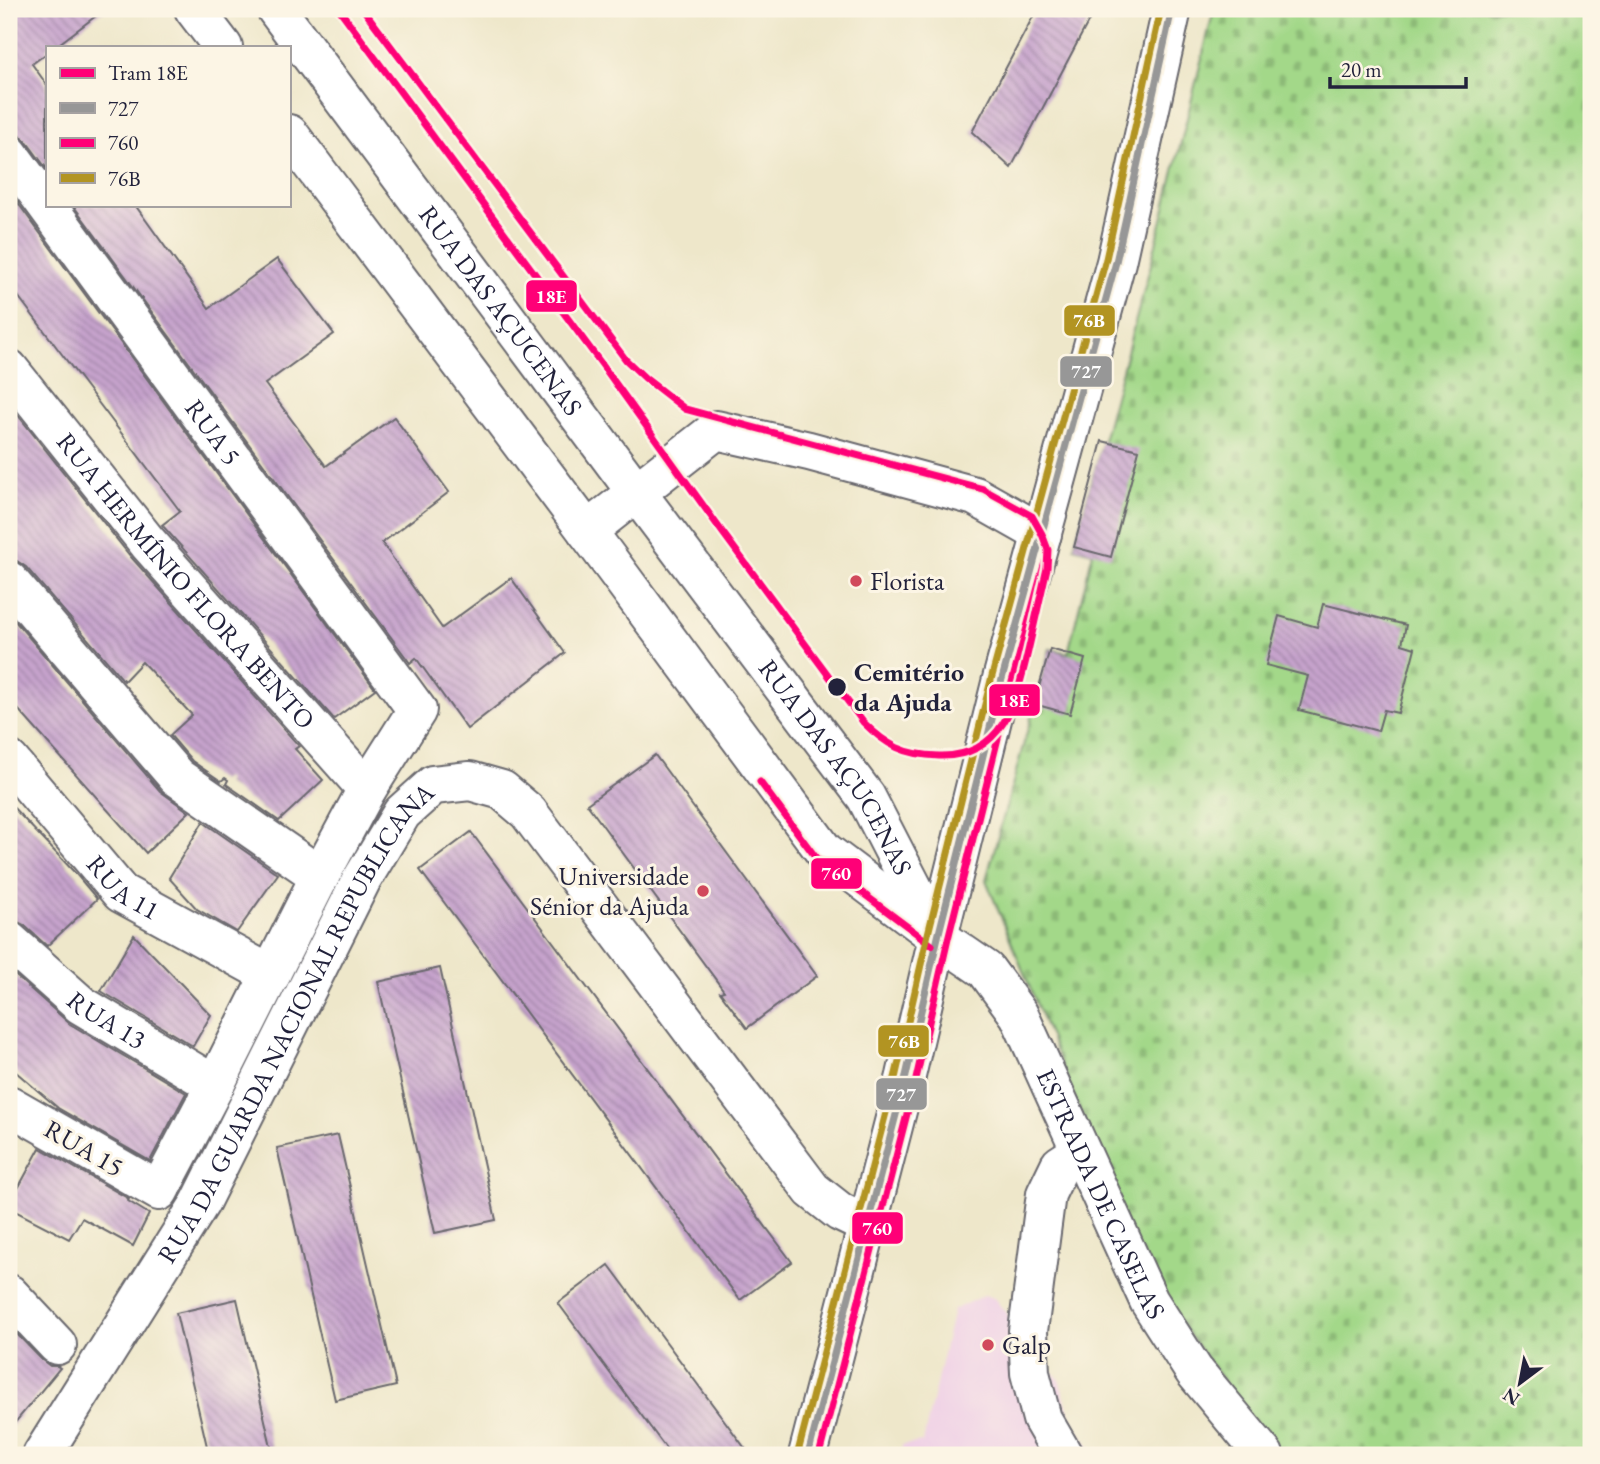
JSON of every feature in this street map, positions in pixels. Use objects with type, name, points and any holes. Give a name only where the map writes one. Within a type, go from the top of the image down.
[{"type":"street","points":[[194,9],[222,46]]},
{"type":"street","name":"RUA DAS AÇUCENAS","points":[[276,9],[635,492],[866,797],[938,937]]},
{"type":"street","points":[[808,1455],[869,1226],[1002,679],[1116,262],[1172,9]]},
{"type":"street","name":"RUA DAS AÇUCENAS","points":[[290,135],[824,851],[938,937]]},
{"type":"street","name":"RUA 5","points":[[9,154],[46,204]]},
{"type":"street","name":"RUA 5","points":[[47,206],[417,710],[367,789]]},
{"type":"street","name":"RUA HERMÍNIO FLORA BENTO","points":[[9,369],[148,543],[367,789]]},
{"type":"street","points":[[587,531],[716,430],[809,451],[975,496],[1042,534]]},
{"type":"street","points":[[9,581],[177,777],[320,876]]},
{"type":"street","name":"RUA 11","points":[[9,760],[121,893],[271,975]]},
{"type":"street","name":"RUA DA GUARDA NACIONAL REPUBLICANA","points":[[42,1455],[200,1203],[361,881],[402,813],[433,785],[470,781],[502,790],[528,812],[812,1190],[840,1212],[869,1226]]},
{"type":"street","points":[[215,1085],[367,789]]},
{"type":"street","name":"ESTRADA DE CASELAS","points":[[938,937],[986,970],[1019,1015],[1149,1301],[1194,1371],[1264,1455]]},
{"type":"street","name":"RUA 13","points":[[9,941],[81,1004],[215,1085]]},
{"type":"street","name":"RUA 15","points":[[9,1104],[159,1191],[215,1085]]},
{"type":"street","points":[[1063,1455],[1042,1419],[1030,1373],[1028,1331],[1046,1194],[1060,1165],[1080,1152]]},
{"type":"street","points":[[9,1294],[57,1345]]},
{"type":"shaded area","name":"Galp","points":[[984,1295],[994,1298],[1059,1379],[1072,1422],[1096,1455],[901,1455],[902,1445],[923,1442],[953,1310]]},
{"type":"green space","name":"Cemitério da Ajuda","points":[[1214,9],[1591,9],[1591,1455],[1278,1455],[1149,1280],[986,880],[1050,649],[1068,653],[1093,552],[1074,547],[1151,264]]},
{"type":"building","points":[[9,9],[105,9],[56,46],[46,46],[46,54],[32,64],[46,84],[46,168],[26,141],[18,134],[9,132]]},
{"type":"building","points":[[1037,9],[1095,9],[1011,168],[972,132]]},
{"type":"building","points":[[9,191],[375,689],[334,719],[162,525],[180,511],[9,284]]},
{"type":"building","points":[[74,206],[136,206],[209,308],[277,259],[334,334],[265,384],[326,466],[394,417],[449,492],[382,543],[442,628],[511,578],[565,653],[467,729],[416,658],[410,663]]},
{"type":"building","points":[[9,404],[131,557],[299,746],[295,749],[323,780],[279,821],[226,784],[228,780],[225,778],[221,781],[192,761],[170,735],[192,715],[142,662],[124,681],[26,567],[17,561],[9,560]]},
{"type":"building","points":[[1102,441],[1139,450],[1111,557],[1074,547]]},
{"type":"building","points":[[1323,604],[1406,625],[1402,644],[1415,648],[1398,713],[1384,710],[1378,731],[1299,710],[1308,676],[1266,665],[1279,616],[1317,627]]},
{"type":"building","points":[[9,614],[160,791],[189,812],[146,853],[9,699]]},
{"type":"building","points":[[1050,649],[1085,659],[1070,714],[1034,704]]},
{"type":"building","name":"Universidade Sénior da Ajuda","points":[[655,755],[817,976],[747,1028],[720,992],[724,991],[587,804]]},
{"type":"building","points":[[9,803],[97,899],[47,946],[24,925],[9,920]]},
{"type":"building","points":[[203,822],[278,874],[237,932],[197,909],[169,878]]},
{"type":"building","points":[[471,832],[792,1262],[740,1300],[420,870]]},
{"type":"building","points":[[134,935],[211,1015],[193,1046],[101,991]]},
{"type":"building","points":[[440,968],[496,1220],[435,1233],[378,982]]},
{"type":"building","points":[[9,970],[70,1024],[186,1093],[150,1161],[58,1108],[9,1066]]},
{"type":"building","points":[[338,1135],[396,1386],[335,1400],[277,1148]]},
{"type":"building","points":[[40,1148],[129,1199],[128,1201],[149,1214],[133,1246],[82,1218],[69,1239],[9,1208]]},
{"type":"building","points":[[609,1265],[750,1455],[671,1455],[558,1303]]},
{"type":"building","points":[[237,1299],[273,1455],[209,1455],[176,1313]]},
{"type":"building","points":[[9,1326],[42,1360],[50,1366],[60,1368],[9,1430]]},
{"type":"tram line","name":"18E","points":[[339,9],[863,722],[897,748],[916,754],[961,754],[979,747],[993,736],[1013,704],[1019,686],[1047,568],[1048,550],[1032,516],[983,489],[685,409],[626,360],[363,9]]},
{"type":"transit line","name":"76B","points":[[798,1452],[896,1074],[992,676],[1106,259],[1161,9]]},
{"type":"transit line","name":"727","points":[[808,1455],[906,1076],[1002,679],[1116,262],[1172,9]]},
{"type":"transit line","name":"760","points":[[819,1455],[916,1079],[1012,682],[1049,547]]},
{"type":"transit line","name":"760","points":[[760,782],[817,859],[932,945]]},
{"type":"place","name":"Florista","points":[[856,581]]},
{"type":"place","name":"Cemitério da Ajuda","points":[[837,687]]},
{"type":"place","name":"Universidade Sénior da Ajuda","points":[[703,891]]},
{"type":"place","name":"Galp","points":[[988,1345]]}]
